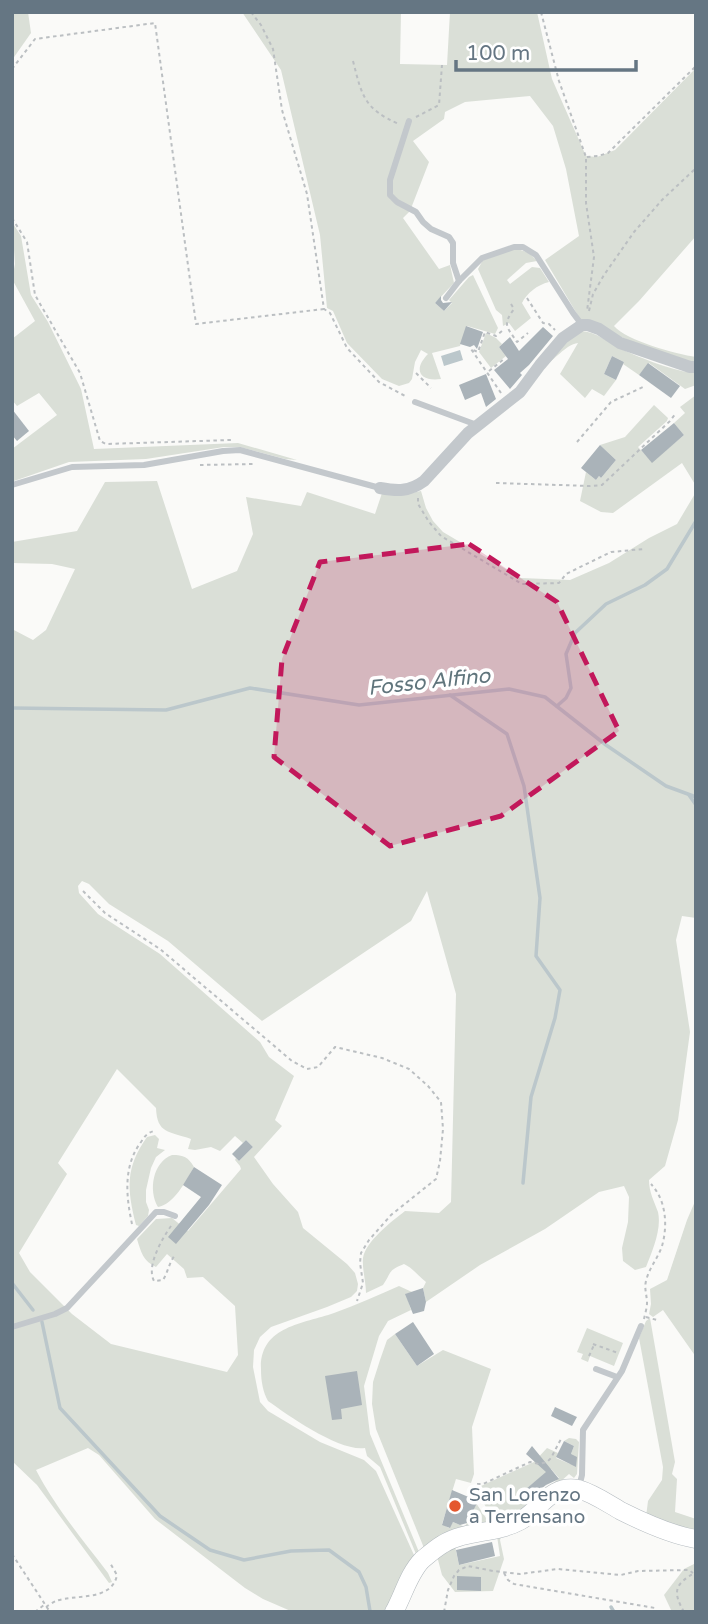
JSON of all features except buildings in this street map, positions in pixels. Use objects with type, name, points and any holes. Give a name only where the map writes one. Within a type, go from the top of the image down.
[{"type":"street","points":[[380,488],[395,491],[416,486],[477,425],[520,392],[563,338],[584,322],[620,343],[696,367]]},
{"type":"street","points":[[394,1612],[419,1564],[443,1544],[456,1538],[516,1523],[526,1518],[553,1493],[564,1490],[575,1489],[588,1493],[632,1517],[696,1539]]},
{"type":"lane","points":[[408,124],[390,180],[390,195],[416,212],[431,229],[449,237],[453,243],[453,263],[458,281]]},
{"type":"lane","points":[[446,298],[458,281],[482,258],[514,247],[523,247],[536,255],[573,313],[584,322]]},
{"type":"lane","points":[[415,402],[477,425]]},
{"type":"lane","points":[[12,485],[72,467],[144,465],[240,450],[380,488]]},
{"type":"lane","points":[[12,1327],[67,1308],[156,1212],[175,1216]]},
{"type":"lane","points":[[575,1489],[582,1475],[583,1430],[622,1371],[641,1326]]},
{"type":"lane","points":[[596,1369],[617,1377]]},
{"type":"path","points":[[251,12],[273,49],[282,110],[307,194],[324,309]]},
{"type":"path","points":[[541,12],[559,81],[586,157],[586,203],[594,257],[584,322]]},
{"type":"path","points":[[12,69],[35,39],[155,23],[196,324],[324,309],[330,313],[347,348],[379,382],[415,402]]},
{"type":"path","points":[[353,61],[361,90],[374,112],[408,124],[439,105],[442,65]]},
{"type":"path","points":[[586,157],[608,153],[696,66]]},
{"type":"path","points":[[584,322],[593,294],[634,232],[662,200],[696,168]]},
{"type":"path","points":[[12,218],[27,242],[35,295],[80,373],[100,441],[106,444],[232,440]]},
{"type":"path","points":[[527,298],[543,323],[549,324],[563,338]]},
{"type":"path","points":[[511,304],[514,309],[506,325],[517,342],[528,333]]},
{"type":"path","points":[[502,331],[496,336],[485,332],[478,352],[471,349],[504,397],[516,388],[520,392]]},
{"type":"path","points":[[488,372],[504,359]]},
{"type":"path","points":[[416,373],[431,388]]},
{"type":"path","points":[[578,442],[611,402],[645,386]]},
{"type":"path","points":[[496,482],[602,485],[676,413]]},
{"type":"path","points":[[198,465],[260,464]]},
{"type":"path","points":[[416,486],[418,504],[429,523],[441,536],[522,584],[559,583],[566,574],[611,552],[644,549]]},
{"type":"path","points":[[83,891],[105,913],[160,949],[292,1061],[307,1069],[318,1067],[335,1047],[383,1058],[410,1069],[441,1102],[443,1129],[436,1179],[391,1215],[369,1240],[361,1253],[363,1283],[357,1301]]},
{"type":"path","points":[[134,1236],[127,1192],[130,1161],[134,1150],[147,1133],[154,1131]]},
{"type":"path","points":[[641,1326],[647,1304],[645,1285],[662,1246],[666,1223],[665,1209],[651,1184]]},
{"type":"path","points":[[175,1216],[151,1268],[154,1281],[163,1280],[175,1255]]},
{"type":"path","points":[[645,1316],[657,1321]]},
{"type":"path","points":[[589,1356],[594,1344],[628,1357]]},
{"type":"path","points":[[477,1484],[483,1484],[530,1462],[547,1462],[562,1437]]},
{"type":"path","points":[[547,1462],[550,1465]]},
{"type":"path","points":[[12,1554],[50,1612]]},
{"type":"path","points":[[35,1612],[57,1600],[88,1597],[108,1589],[116,1583],[117,1575],[110,1563]]},
{"type":"path","points":[[444,1612],[448,1590],[459,1570],[468,1566],[520,1574],[558,1570],[621,1575],[638,1571],[689,1570],[694,1573],[682,1581],[676,1590],[677,1599],[684,1612]]},
{"type":"path","points":[[504,1572],[514,1584],[655,1608]]},
{"type":"highlighted area","points":[[469,544],[557,602],[619,731],[501,816],[390,846],[274,757],[282,659],[320,562]]},
{"type":"shaded area","points":[[12,12],[28,12],[31,33],[12,60]]},
{"type":"shaded area","points":[[242,12],[401,12],[400,64],[447,65],[450,12],[537,12],[552,79],[586,156],[597,157],[615,150],[696,68],[696,236],[614,326],[640,342],[696,357],[696,363],[651,350],[580,319],[545,260],[579,236],[566,169],[553,126],[530,96],[465,102],[445,112],[444,119],[413,141],[429,162],[410,211],[403,218],[439,269],[450,265],[454,283],[435,303],[444,311],[452,303],[449,300],[473,275],[498,328],[495,334],[467,326],[460,346],[432,353],[441,379],[423,376],[420,369],[428,354],[421,350],[409,383],[399,386],[382,379],[347,343],[333,311],[327,308],[320,235],[281,70]]},
{"type":"shaded area","points":[[12,222],[21,236],[31,295],[48,322],[81,389],[94,449],[238,443],[297,460],[240,447],[224,447],[146,459],[69,462],[14,481],[12,449],[57,415],[39,393],[17,406],[12,400],[12,339],[35,321],[12,279],[15,264]]},
{"type":"shaded area","points":[[514,249],[527,252],[537,261],[526,263],[507,280],[510,284],[532,267],[540,268],[549,282],[537,287],[524,299],[522,303],[531,318],[515,331],[509,323],[503,326],[502,315],[496,310],[478,269],[483,260]]},
{"type":"shaded area","points":[[581,331],[597,335],[621,349],[658,364],[696,373],[696,385],[685,389],[649,363],[639,375],[612,356],[604,374],[616,380],[604,396],[592,389],[585,398],[560,374],[578,343],[543,367],[566,340]]},
{"type":"shaded area","points":[[486,333],[502,344],[499,347],[506,356],[491,368],[479,352]]},
{"type":"shaded area","points":[[460,350],[463,360],[444,366],[441,356]]},
{"type":"shaded area","points":[[696,395],[696,486],[682,463],[613,513],[601,512],[580,501],[586,472],[596,480],[599,476],[601,478],[616,460],[600,445],[625,437],[654,405],[668,418],[667,421],[638,447],[652,462],[684,435],[674,423],[685,413],[680,407]]},
{"type":"shaded area","points":[[157,481],[192,589],[237,571],[253,534],[246,497],[301,506],[307,492],[375,514],[382,493],[406,494],[421,491],[426,508],[443,532],[521,578],[570,580],[609,563],[677,524],[696,492],[696,918],[682,916],[676,940],[690,1032],[678,1120],[665,1166],[649,1180],[659,1226],[646,1267],[635,1270],[623,1261],[622,1248],[628,1222],[629,1197],[624,1186],[599,1192],[545,1229],[480,1265],[426,1302],[423,1288],[426,1282],[404,1264],[392,1270],[383,1285],[366,1293],[363,1258],[369,1245],[386,1226],[405,1211],[439,1213],[451,1202],[456,994],[427,891],[411,921],[262,1021],[168,941],[109,904],[89,884],[82,881],[78,886],[79,893],[98,914],[160,954],[260,1042],[269,1057],[294,1076],[275,1120],[282,1126],[254,1157],[298,1212],[303,1228],[347,1264],[355,1273],[358,1284],[357,1291],[351,1297],[271,1327],[260,1337],[254,1350],[253,1367],[260,1402],[268,1411],[320,1442],[364,1460],[376,1471],[414,1555],[387,1612],[293,1612],[263,1599],[155,1519],[99,1455],[88,1448],[36,1470],[61,1510],[108,1573],[112,1582],[109,1583],[37,1485],[12,1461],[12,629],[33,640],[46,630],[75,569],[52,564],[12,563],[12,542],[77,531],[105,482]],"holes":[[[117,1069],[156,1108],[162,1127],[171,1133],[191,1139],[188,1149],[211,1147],[220,1151],[235,1136],[243,1143],[246,1140],[253,1147],[239,1161],[236,1158],[241,1169],[188,1231],[172,1218],[156,1219],[137,1239],[143,1256],[152,1265],[156,1267],[167,1254],[184,1269],[187,1278],[203,1277],[235,1306],[238,1355],[227,1372],[111,1344],[72,1314],[30,1272],[19,1253],[67,1174],[58,1163]]]},
{"type":"shaded area","points":[[155,1135],[159,1139],[157,1148],[165,1150],[156,1157],[151,1168],[146,1190],[148,1216],[139,1226],[136,1225],[131,1200],[131,1169],[147,1137]]},
{"type":"shaded area","points":[[172,1155],[185,1157],[194,1167],[174,1197],[158,1207],[153,1193],[154,1177],[160,1164]]},
{"type":"shaded area","points":[[696,1199],[696,1357],[663,1310],[653,1317],[649,1314],[650,1289],[667,1280]]},
{"type":"shaded area","points":[[399,1286],[412,1292],[406,1294],[411,1310],[388,1321],[379,1336],[364,1386],[370,1434],[419,1552],[416,1554],[380,1467],[367,1456],[365,1448],[355,1448],[329,1439],[268,1401],[261,1374],[262,1355],[267,1344],[285,1329],[334,1313]]},
{"type":"shaded area","points":[[650,1318],[675,1462],[672,1474],[677,1479],[675,1512],[696,1519],[696,1534],[646,1517],[648,1501],[662,1480],[663,1467],[639,1338]]},
{"type":"shaded area","points":[[587,1328],[623,1343],[614,1366],[590,1356],[588,1362],[581,1359],[583,1354],[577,1352]]},
{"type":"shaded area","points":[[395,1334],[417,1366],[443,1350],[491,1369],[472,1427],[474,1474],[471,1483],[456,1479],[442,1524],[449,1528],[453,1522],[465,1527],[476,1503],[489,1527],[424,1548],[376,1429],[372,1404],[373,1382],[380,1360],[387,1340]]},
{"type":"shaded area","points":[[569,1438],[579,1442],[577,1474],[574,1478],[569,1474],[523,1515],[495,1526],[483,1502],[481,1486],[534,1462],[547,1448],[558,1453],[556,1458],[570,1464],[574,1446],[564,1441]],"holes":[[[551,1469],[559,1478],[535,1499],[526,1489]]]},
{"type":"shaded area","points":[[573,1492],[596,1505],[582,1499],[561,1499],[548,1506],[524,1529],[501,1537],[504,1559],[493,1591],[455,1592],[442,1575],[437,1556],[455,1546],[459,1565],[500,1556],[497,1536],[542,1508]]},
{"type":"shaded area","points":[[696,1563],[696,1612],[672,1612],[664,1595],[684,1569]]},
{"type":"waterway","points":[[557,706],[566,698],[571,688],[566,654],[575,633],[606,604],[645,585],[667,569],[696,521]]},
{"type":"waterway","name":"Fosso Alfino","points":[[12,708],[166,710],[250,688],[359,705],[509,689],[545,697],[606,745],[666,786],[696,797]]},
{"type":"waterway","points":[[450,695],[507,734],[524,786],[540,898],[536,956],[560,990],[555,1018],[531,1097],[523,1183]]},
{"type":"waterway","points":[[689,795],[696,805]]},
{"type":"waterway","points":[[12,1283],[33,1310]]},
{"type":"waterway","points":[[42,1322],[60,1408],[160,1516],[210,1550],[244,1560],[291,1551],[329,1550],[359,1572],[366,1587],[370,1611]]},
{"type":"waterway","points":[[611,1607],[614,1612]]},
{"type":"place","name":"San Lorenzo a Terrensano","points":[[455,1506]]}]
